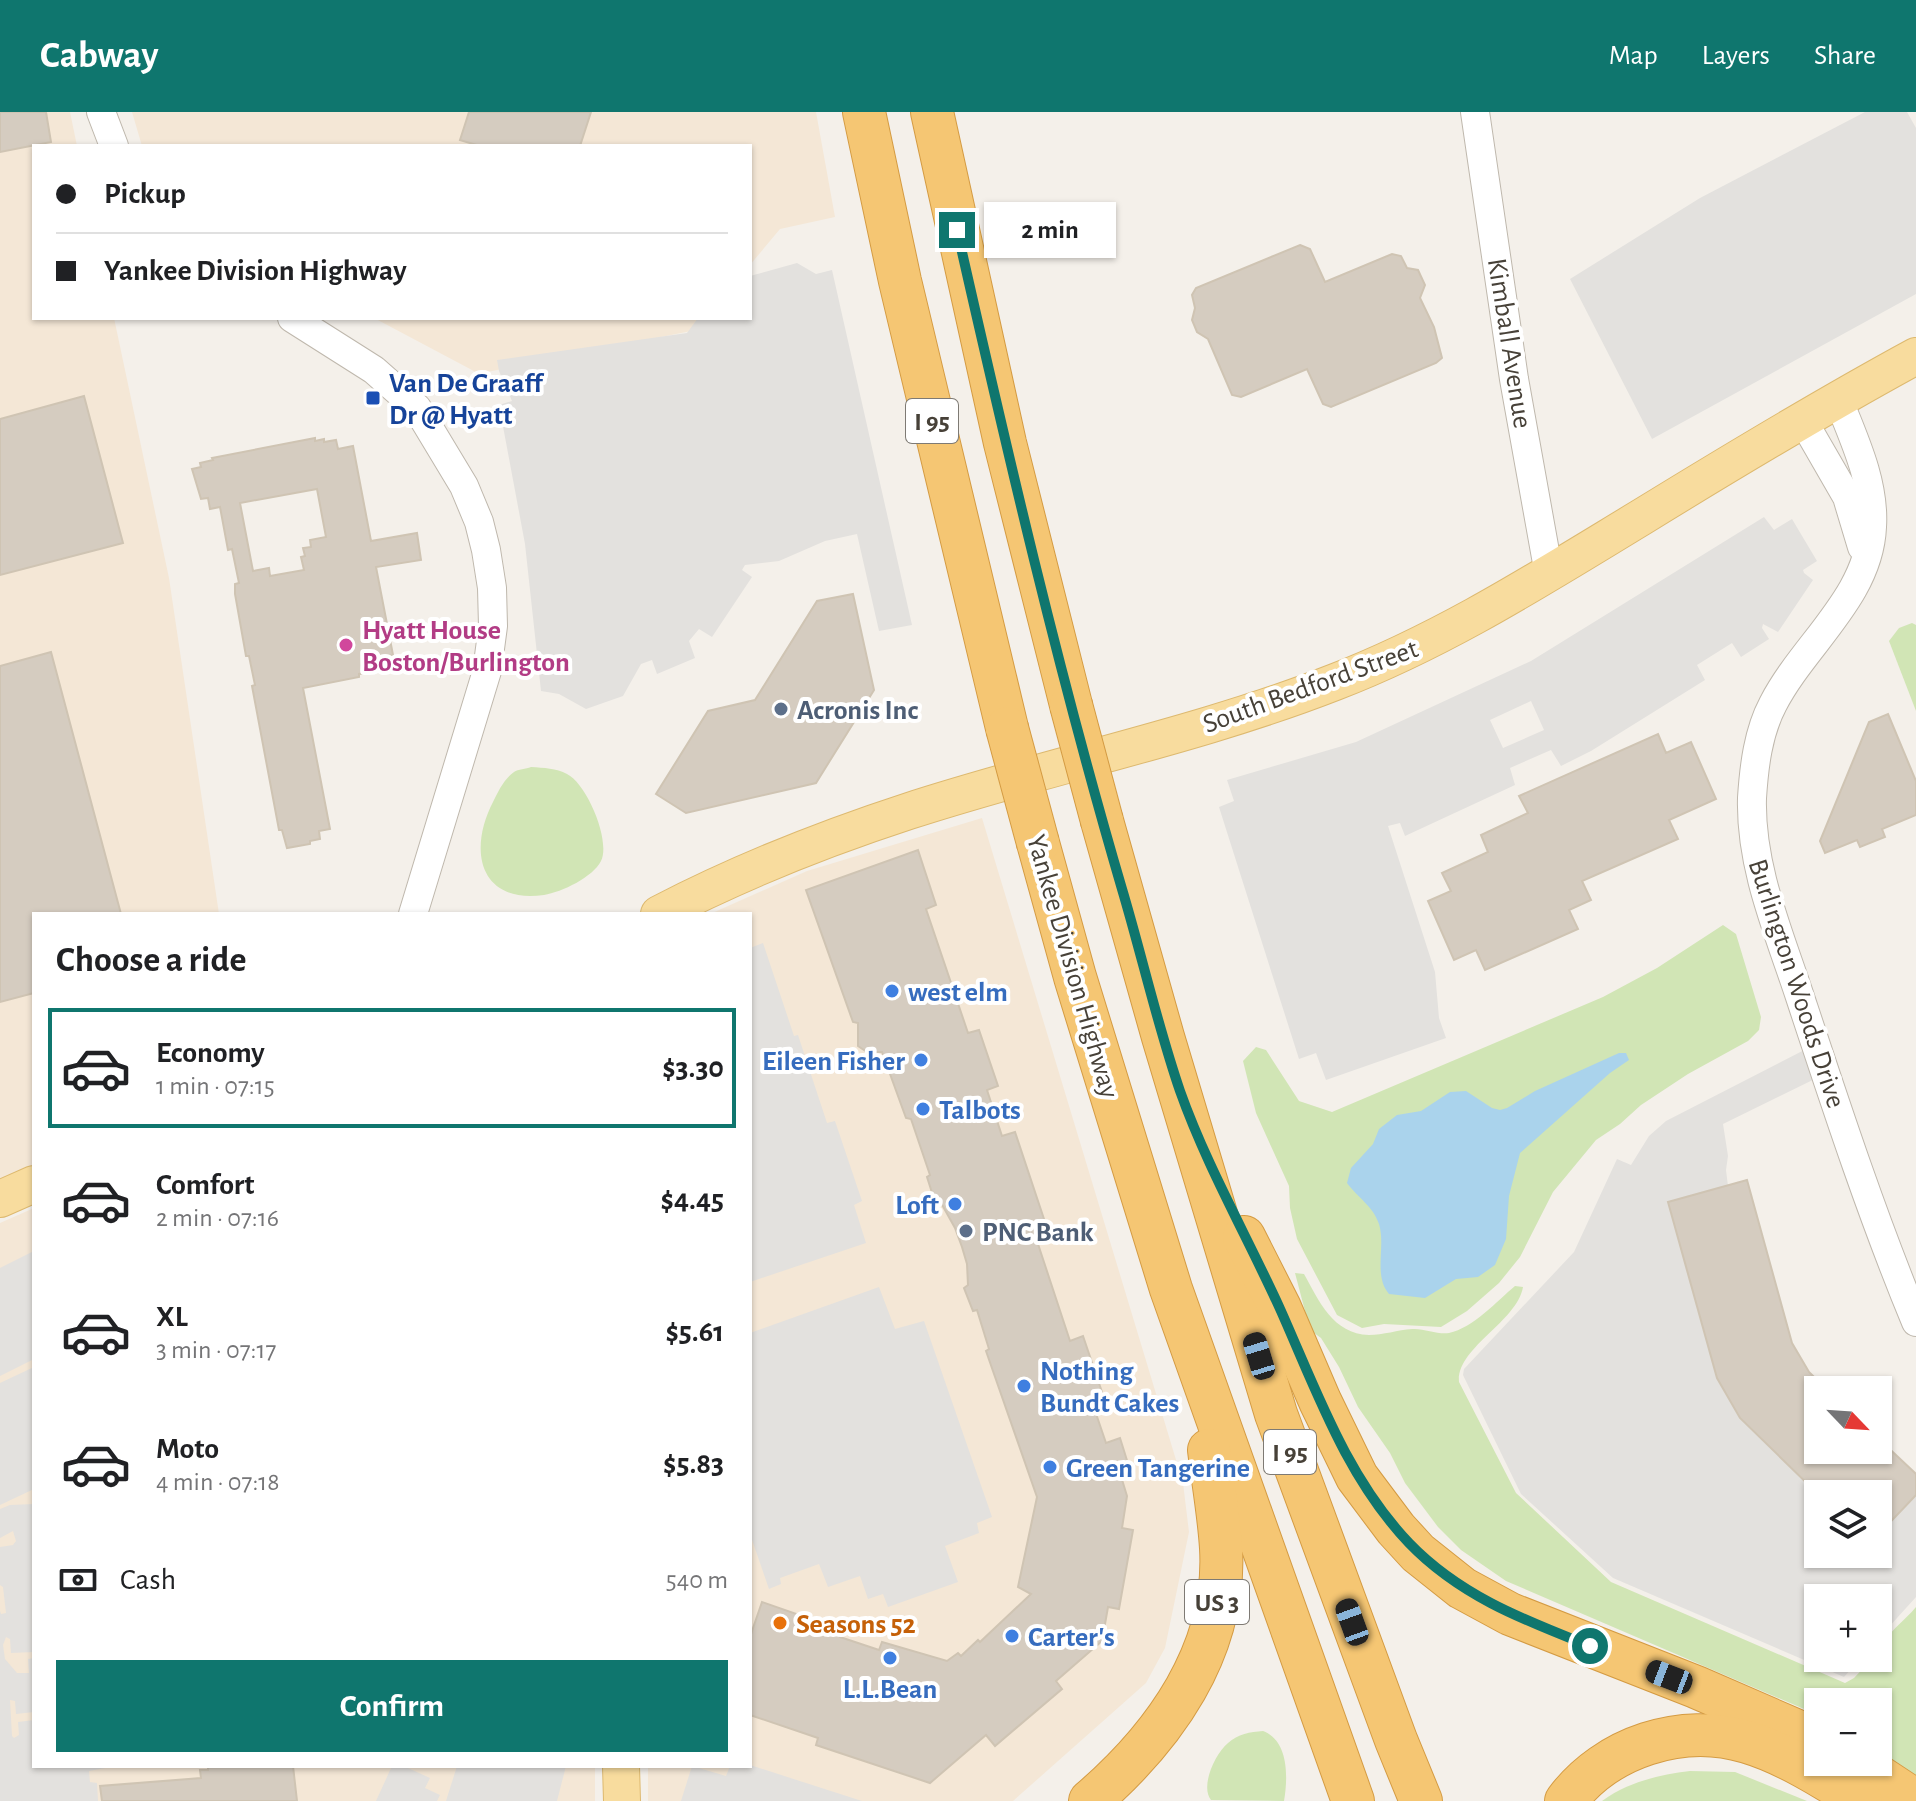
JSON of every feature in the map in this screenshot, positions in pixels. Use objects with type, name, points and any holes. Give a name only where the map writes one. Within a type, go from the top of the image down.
[{"type":"highway","name":"Yankee Division Highway","points":[[864,112],[907,311],[1007,728],[1075,977],[1171,1289],[1353,1801]]},
{"type":"highway","name":"I 95","points":[[932,112],[1005,443],[1102,821],[1276,1414],[1421,1801]]},
{"type":"highway","points":[[1182,1095],[1247,1244],[1280,1308],[1357,1477],[1418,1553],[1462,1588],[1510,1614],[1804,1734]]},
{"type":"highway","name":"US 3","points":[[1090,1801],[1132,1763],[1162,1728],[1189,1683],[1211,1631],[1222,1551],[1196,1361]]},
{"type":"highway","points":[[1566,1801],[1581,1783],[1610,1760],[1641,1746],[1692,1736],[1725,1737],[1758,1746],[1861,1801]]},
{"type":"highway","points":[[1878,1776],[1916,1801]]},
{"type":"main road","name":"South Bedford Street","points":[[663,912],[761,864],[850,831],[913,809],[1242,714],[1333,683],[1423,644],[1482,614],[1802,419],[1916,356]]},
{"type":"main road","points":[[0,1199],[32,1185]]},
{"type":"main road","points":[[621,1768],[622,1801]]},
{"type":"street","points":[[101,112],[113,144]]},
{"type":"street","name":"Kimball Avenue","points":[[1475,112],[1514,379],[1549,574]]},
{"type":"street","points":[[295,320],[374,370],[417,408],[464,486],[479,522],[486,550],[492,588],[493,626],[487,671],[414,912]]},
{"type":"street","name":"Burlington Woods Drive","points":[[1838,399],[1855,441],[1871,498],[1872,528],[1863,566],[1852,590],[1792,672],[1768,714],[1754,778],[1753,834],[1764,884],[1825,1074],[1916,1322]]},
{"type":"street","points":[[1802,419],[1847,497],[1863,551],[1863,566]]},
{"type":"shaded area","points":[[0,112],[70,112],[77,144],[32,144],[32,320],[114,320],[169,578],[219,912],[32,912],[32,1166],[0,1180]]},
{"type":"shaded area","points":[[132,112],[816,112],[835,217],[780,229],[752,263],[752,144],[141,144]]},
{"type":"shaded area","points":[[1865,112],[1907,112],[1916,128],[1916,294],[1652,439],[1570,279],[1700,198]]},
{"type":"shaded area","points":[[797,263],[816,274],[832,270],[912,625],[879,631],[857,534],[825,541],[779,561],[745,565],[742,570],[752,577],[712,637],[699,629],[689,641],[695,658],[657,674],[652,660],[641,664],[623,696],[586,709],[559,694],[541,691],[525,544],[499,405],[512,401],[497,360],[687,333],[697,320],[752,320],[752,275]]},
{"type":"shaded area","points":[[378,320],[704,320],[696,330],[487,372],[483,378]]},
{"type":"shaded area","points":[[1764,517],[1774,530],[1792,519],[1817,561],[1803,570],[1813,580],[1778,632],[1763,624],[1762,628],[1769,639],[1741,657],[1732,643],[1697,665],[1705,680],[1591,751],[1561,766],[1551,750],[1510,768],[1515,785],[1405,836],[1400,823],[1388,826],[1435,972],[1439,1018],[1446,1038],[1326,1080],[1316,1053],[1299,1059],[1219,807],[1234,801],[1227,780],[1356,742],[1531,661]],"holes":[[[1531,701],[1544,730],[1503,748],[1490,720]]]},
{"type":"shaded area","points":[[982,818],[1183,1483],[1189,1532],[1165,1648],[1146,1683],[1013,1801],[648,1801],[648,1768],[752,1768],[752,912],[715,912],[807,871]]},
{"type":"shaded area","points":[[763,943],[827,1123],[835,1121],[862,1201],[854,1205],[866,1243],[752,1281],[752,947]]},
{"type":"shaded area","points":[[1812,1046],[1825,1074],[1723,1124],[1728,1156],[1728,1186],[1792,1343],[1813,1376],[1804,1376],[1804,1464],[1892,1464],[1892,1461],[1916,1479],[1916,1597],[1892,1624],[1892,1584],[1804,1584],[1804,1660],[1613,1578],[1521,1494],[1463,1375],[1464,1369],[1574,1252],[1617,1159],[1631,1165],[1649,1136],[1666,1121]]},
{"type":"shaded area","points":[[32,1209],[32,1768],[595,1768],[595,1801],[0,1801],[0,1223]]},
{"type":"shaded area","points":[[32,1252],[32,1360],[0,1376],[0,1268]]},
{"type":"shaded area","points":[[879,1287],[895,1329],[924,1321],[992,1517],[977,1523],[979,1533],[945,1546],[958,1582],[888,1607],[883,1594],[868,1599],[860,1576],[828,1587],[819,1564],[780,1578],[781,1584],[769,1589],[752,1540],[752,1332]]},
{"type":"shaded area","points":[[32,1368],[32,1490],[0,1505],[0,1383]]},
{"type":"shaded area","points":[[32,1504],[32,1652],[11,1653],[10,1639],[6,1637],[3,1645],[5,1659],[17,1673],[29,1673],[28,1659],[32,1658],[32,1712],[16,1714],[15,1701],[10,1700],[12,1736],[19,1735],[18,1722],[32,1720],[32,1768],[105,1768],[89,1771],[90,1782],[97,1783],[98,1801],[0,1801],[0,1611],[1,1614],[6,1613],[3,1587],[0,1585],[0,1547],[13,1545],[16,1541],[13,1531],[0,1538],[0,1509],[10,1505]]},
{"type":"shaded area","points":[[1832,1672],[1848,1672],[1844,1677]]},
{"type":"shaded area","points":[[752,1766],[862,1801],[681,1801],[691,1768],[726,1776],[729,1768]]},
{"type":"shaded area","points":[[391,1768],[408,1768],[430,1778],[425,1788],[440,1795],[437,1801],[376,1801]]},
{"type":"shaded area","points":[[456,1768],[565,1768],[557,1801],[446,1801]]},
{"type":"green space","points":[[1912,623],[1916,625],[1916,711],[1889,641],[1899,628]]},
{"type":"green space","points":[[531,767],[559,771],[575,780],[595,814],[603,840],[603,852],[597,867],[576,883],[544,895],[522,896],[505,891],[493,882],[485,870],[481,838],[485,820],[504,782],[516,771]]},
{"type":"green space","points":[[1723,925],[1736,934],[1761,1017],[1759,1030],[1748,1041],[1688,1074],[1641,1105],[1596,1140],[1553,1192],[1520,1257],[1499,1283],[1467,1311],[1441,1327],[1384,1324],[1362,1328],[1337,1315],[1297,1239],[1289,1186],[1256,1113],[1243,1061],[1256,1047],[1266,1050],[1299,1101],[1332,1112],[1603,997],[1657,968]]},
{"type":"green space","points":[[1295,1273],[1304,1274],[1322,1305],[1337,1322],[1346,1329],[1369,1335],[1412,1329],[1449,1333],[1476,1320],[1515,1286],[1523,1287],[1510,1312],[1467,1358],[1459,1382],[1516,1493],[1611,1582],[1804,1665],[1804,1672],[1820,1672],[1845,1683],[1860,1672],[1892,1672],[1892,1632],[1916,1607],[1916,1778],[1892,1762],[1892,1688],[1804,1688],[1804,1709],[1506,1581],[1461,1550],[1438,1527],[1405,1483],[1390,1453],[1358,1407],[1321,1338],[1310,1330]]},
{"type":"green space","points":[[1263,1731],[1278,1743],[1285,1761],[1284,1801],[1211,1800],[1208,1779],[1223,1748],[1240,1736]]},
{"type":"green space","points":[[1690,1771],[1735,1772],[1807,1801],[1602,1801],[1644,1780]]},
{"type":"water","points":[[1619,1053],[1626,1053],[1629,1060],[1610,1073],[1520,1153],[1509,1196],[1506,1239],[1495,1265],[1478,1277],[1456,1279],[1425,1298],[1389,1294],[1382,1278],[1379,1224],[1369,1207],[1347,1183],[1351,1168],[1373,1144],[1379,1129],[1397,1115],[1421,1111],[1450,1092],[1466,1091],[1492,1108],[1507,1108],[1535,1091]]},
{"type":"building","points":[[0,112],[46,112],[51,142],[0,152]]},
{"type":"building","points":[[469,112],[591,112],[581,144],[473,144],[460,140]]},
{"type":"building","points":[[1300,245],[1310,249],[1325,282],[1392,254],[1401,256],[1407,268],[1418,270],[1425,285],[1420,298],[1434,327],[1442,358],[1331,407],[1323,404],[1307,369],[1241,397],[1232,395],[1208,339],[1197,332],[1192,320],[1195,308],[1192,295],[1196,288]]},
{"type":"building","points":[[84,396],[123,543],[0,575],[0,419]]},
{"type":"building","name":"Hyatt House Boston/Burlington","points":[[315,438],[315,441],[324,439],[324,442],[336,440],[338,449],[353,446],[371,541],[417,533],[421,560],[376,567],[393,655],[378,658],[380,667],[359,674],[359,677],[303,688],[330,829],[319,831],[320,839],[310,841],[310,844],[287,848],[282,830],[279,830],[252,686],[255,685],[249,656],[246,656],[235,594],[235,584],[239,583],[232,549],[228,550],[220,507],[210,509],[208,498],[201,499],[192,469],[201,467],[200,463]],"holes":[[[317,489],[326,537],[310,540],[311,547],[303,548],[305,556],[301,557],[304,570],[270,576],[269,568],[253,571],[240,503]]]},
{"type":"building","points":[[853,594],[874,690],[816,783],[686,813],[656,794],[708,711],[755,700],[817,601]]},
{"type":"building","points":[[51,652],[120,912],[32,912],[32,994],[0,1002],[0,666]]},
{"type":"building","points":[[1888,714],[1916,781],[1916,815],[1882,829],[1885,837],[1860,847],[1857,840],[1825,853],[1820,841],[1869,722]]},
{"type":"building","points":[[1658,734],[1666,753],[1691,742],[1716,799],[1669,820],[1678,839],[1582,881],[1591,900],[1569,910],[1578,929],[1485,970],[1476,950],[1454,960],[1428,901],[1451,891],[1442,873],[1488,852],[1481,835],[1528,813],[1519,796]]},
{"type":"building","points":[[918,850],[936,905],[926,909],[968,1033],[979,1030],[998,1086],[987,1090],[1002,1136],[1015,1132],[1051,1240],[1038,1244],[1070,1341],[1083,1336],[1103,1395],[1091,1399],[1106,1443],[1120,1438],[1130,1470],[1120,1473],[1127,1496],[1122,1528],[1133,1530],[1119,1609],[1108,1607],[1102,1641],[1056,1681],[1062,1689],[995,1746],[986,1735],[930,1783],[816,1745],[818,1738],[752,1716],[752,1631],[762,1602],[842,1630],[840,1637],[879,1650],[882,1642],[947,1661],[958,1653],[961,1656],[978,1640],[980,1642],[1031,1594],[1018,1587],[1037,1497],[986,1351],[989,1349],[977,1310],[973,1311],[964,1288],[968,1285],[967,1264],[962,1247],[940,1201],[935,1202],[927,1177],[930,1175],[911,1119],[906,1118],[882,1052],[867,1052],[858,1046],[858,1023],[853,1022],[806,890]]},
{"type":"building","points":[[1747,1180],[1792,1343],[1813,1376],[1804,1376],[1804,1464],[1892,1464],[1892,1451],[1916,1474],[1916,1495],[1892,1520],[1892,1480],[1804,1480],[1740,1418],[1717,1378],[1668,1202]]},
{"type":"building","points":[[293,1768],[297,1801],[102,1801],[100,1786],[201,1778],[200,1770]]},
{"type":"place","name":"Van De Graaff Dr @ Hyatt","points":[[373,398]]},
{"type":"place","name":"Hyatt House Boston/Burlington","points":[[346,645]]},
{"type":"place","name":"Acronis Inc","points":[[781,709]]},
{"type":"place","name":"west elm","points":[[892,991]]},
{"type":"place","name":"Eileen Fisher","points":[[921,1060]]},
{"type":"place","name":"Talbots","points":[[923,1109]]},
{"type":"place","name":"Loft","points":[[955,1204]]},
{"type":"place","name":"PNC Bank","points":[[966,1231]]},
{"type":"place","name":"Nothing Bundt Cakes","points":[[1024,1386]]},
{"type":"place","name":"Green Tangerine","points":[[1050,1467]]},
{"type":"place","name":"Seasons 52","points":[[780,1623]]},
{"type":"place","name":"Carter's","points":[[1012,1636]]},
{"type":"place","name":"L.L.Bean","points":[[890,1658]]},
{"type":"route","points":[[957,230],[1005,443],[1102,821],[1163,1037],[1182,1095],[1224,1195],[1280,1308],[1357,1477],[1396,1529],[1418,1553],[1479,1599],[1590,1646]]}]
